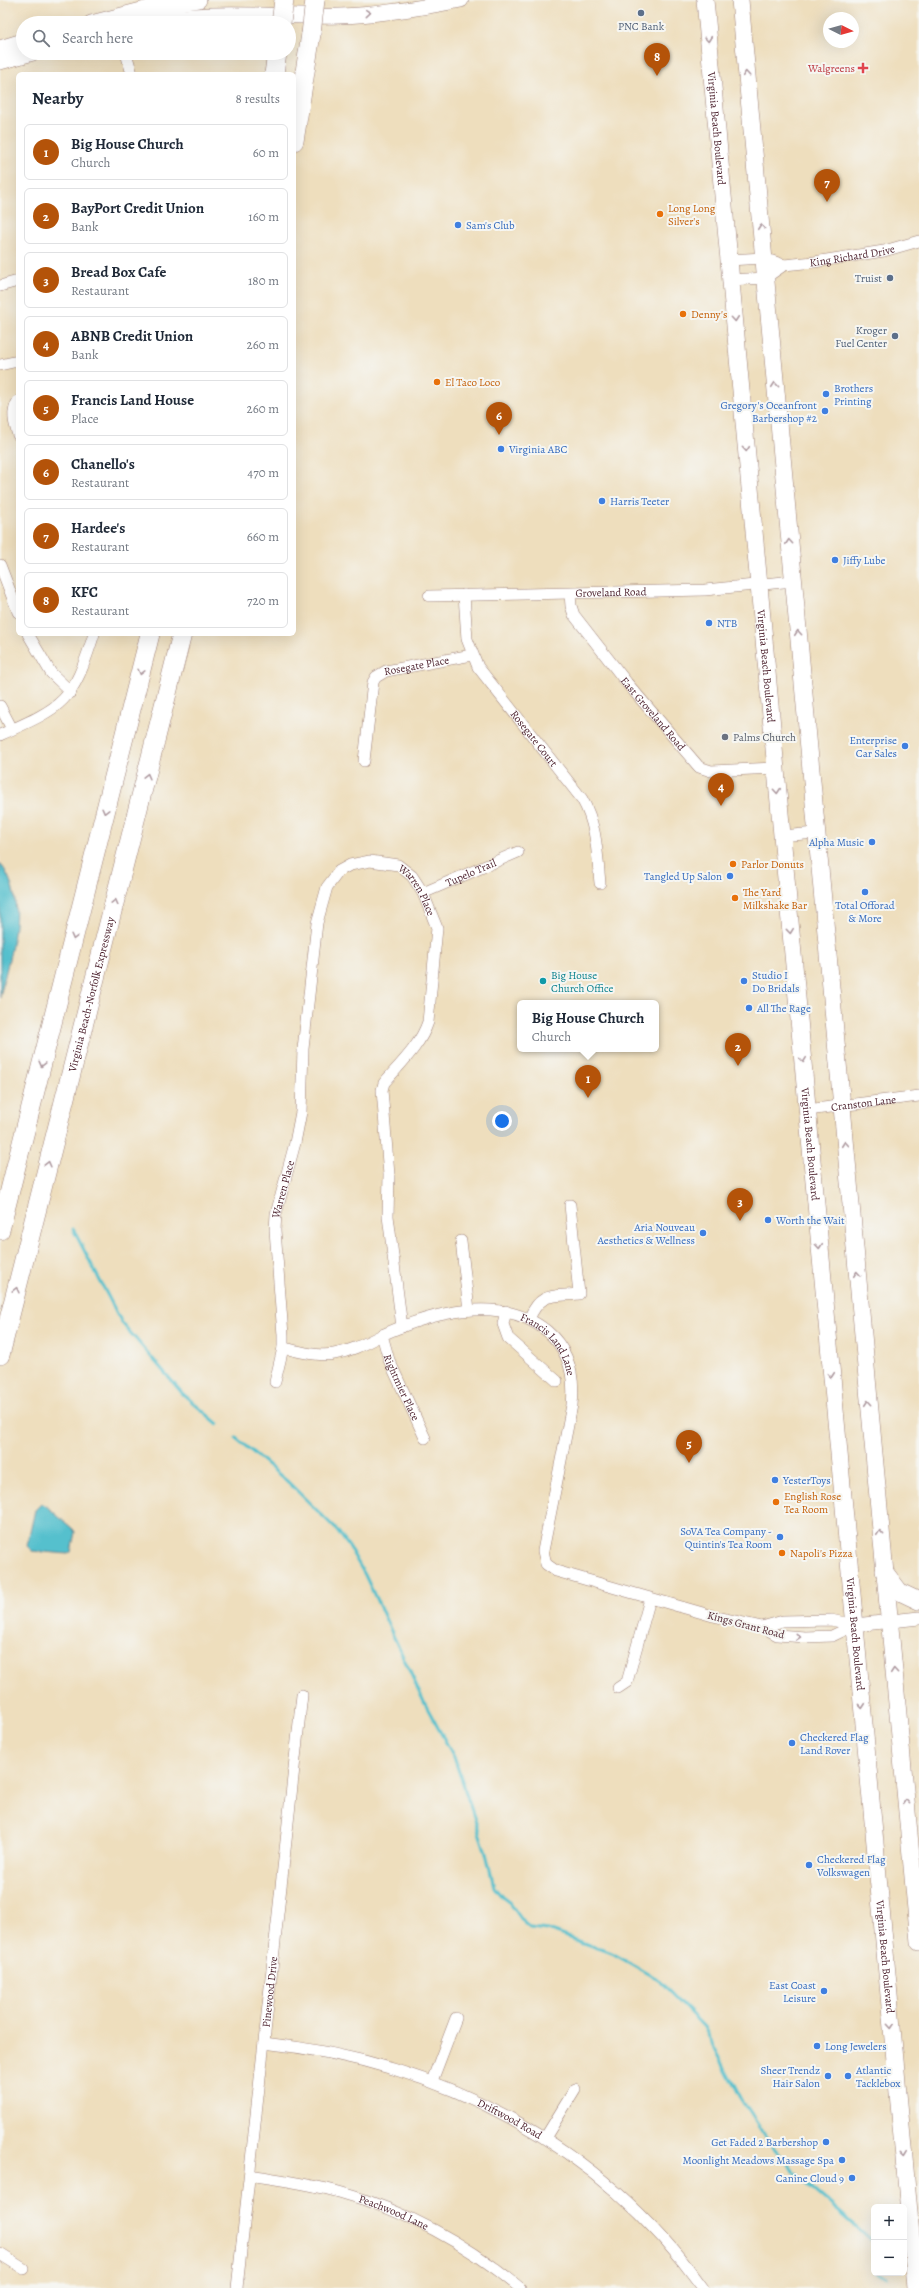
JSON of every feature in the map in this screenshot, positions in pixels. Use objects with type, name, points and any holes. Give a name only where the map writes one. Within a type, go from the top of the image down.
[{"type":"highway","points":[[282,16],[284,0]]},
{"type":"highway","points":[[296,128],[315,0]]},
{"type":"highway","points":[[274,72],[276,60]]},
{"type":"highway","points":[[0,1230],[149,636]]},
{"type":"highway","name":"Virginia Beach-Norfolk Expressway","points":[[0,1354],[181,636]]},
{"type":"main road","points":[[125,16],[199,0]]},
{"type":"main road","points":[[154,16],[164,8],[213,13],[340,16],[418,8],[461,0]]},
{"type":"main road","name":"Virginia Beach Boulevard","points":[[705,0],[855,1626],[912,2176],[916,2288]]},
{"type":"main road","points":[[740,0],[919,1942]]},
{"type":"main road","points":[[0,48],[16,44]]},
{"type":"main road","points":[[0,62],[16,58]]},
{"type":"main road","points":[[884,1571],[900,1592],[919,1601]]},
{"type":"street","points":[[128,60],[131,72]]},
{"type":"street","name":"King Richard Drive","points":[[763,258],[784,265],[854,257],[919,241]]},
{"type":"street","points":[[729,260],[763,258]]},
{"type":"street","name":"King Richard Drive","points":[[765,278],[784,265]]},
{"type":"street","points":[[731,280],[765,278]]},
{"type":"street","points":[[0,286],[16,282]]},
{"type":"street","points":[[0,365],[16,361]]},
{"type":"street","points":[[16,404],[14,407],[14,423],[16,429]]},
{"type":"street","points":[[0,565],[16,607]]},
{"type":"street","name":"Groveland Road","points":[[429,596],[705,590],[793,581]]},
{"type":"street","name":"East Groveland Road","points":[[570,594],[571,606],[574,615],[627,683],[700,767],[711,771],[776,768]]},
{"type":"street","name":"Rosegate Court","points":[[464,595],[467,639],[472,655],[480,671],[582,799],[592,821],[600,883]]},
{"type":"street","points":[[29,636],[51,673],[71,692]]},
{"type":"street","points":[[0,735],[44,716],[55,708],[71,692],[81,674],[93,636]]},
{"type":"street","name":"Rosegate Place","points":[[364,762],[374,682],[376,677],[386,671],[472,655]]},
{"type":"street","points":[[0,706],[12,729]]},
{"type":"street","points":[[781,836],[816,833]]},
{"type":"street","name":"Tupelo Trail","points":[[423,893],[518,852]]},
{"type":"street","name":"Warren Place","points":[[275,1382],[283,1348],[275,1230],[276,1214],[295,1143],[301,1112],[307,1014],[317,923],[321,903],[327,887],[339,871],[355,863],[370,861],[398,865],[412,876],[423,893],[436,928],[428,1022],[418,1044],[384,1083],[382,1090],[389,1175],[388,1216],[402,1328]]},
{"type":"street","name":"Cranston Lane","points":[[807,1110],[919,1096]]},
{"type":"street","points":[[529,1319],[534,1307],[541,1299],[579,1294],[570,1205]]},
{"type":"street","points":[[461,1241],[469,1310]]},
{"type":"street","name":"Francis Land Lane","points":[[283,1348],[306,1353],[333,1354],[363,1346],[382,1335],[433,1317],[469,1310],[506,1311],[529,1319],[540,1326],[558,1343],[571,1368],[573,1383],[572,1405],[543,1551],[544,1558],[546,1564],[556,1571],[597,1584]]},
{"type":"street","points":[[506,1311],[503,1324],[508,1338],[557,1381]]},
{"type":"street","name":"Rightmier Place","points":[[382,1335],[388,1360],[425,1438]]},
{"type":"street","name":"Kings Grant Road","points":[[597,1584],[713,1616],[762,1627],[777,1635],[805,1638],[835,1636],[855,1626],[889,1623],[919,1618]]},
{"type":"street","points":[[618,1688],[628,1682],[650,1599]]},
{"type":"street","points":[[762,1627],[783,1621],[831,1620],[855,1626]]},
{"type":"street","name":"Pinewood Drive","points":[[238,2288],[302,1695]]},
{"type":"street","points":[[432,2081],[456,2018]]},
{"type":"street","name":"Driftwood Road","points":[[264,2042],[334,2052],[432,2081],[488,2106],[545,2138],[613,2190],[674,2251],[703,2288]]},
{"type":"street","points":[[545,2138],[575,2089]]},
{"type":"street","name":"Peachwood Lane","points":[[250,2175],[339,2192],[410,2218],[480,2257],[520,2288]]},
{"type":"street","points":[[0,2254],[24,2269]]},
{"type":"water","points":[[0,863],[9,879],[14,895],[16,912],[12,947],[0,998]]},
{"type":"water","points":[[41,1504],[45,1505],[75,1532],[71,1552],[68,1554],[32,1551],[27,1546],[35,1510]]},
{"type":"waterway","points":[[73,1229],[122,1323],[183,1394],[218,1424]]},
{"type":"waterway","points":[[236,1438],[288,1482],[337,1530],[349,1547],[365,1575],[424,1702],[454,1757],[486,1853],[494,1887],[502,1897],[510,1903],[524,1923],[530,1928],[548,1930],[612,1953],[656,1978],[704,2027],[741,2099],[774,2149],[798,2176],[872,2240]]},
{"type":"waterway","points":[[880,2276],[886,2279]]},
{"type":"place","name":"PNC Bank","points":[[641,13]]},
{"type":"place","name":"Walgreens","points":[[863,68]]},
{"type":"place","name":"KFC","points":[[657,76]]},
{"type":"place","name":"Hardee's","points":[[827,202]]},
{"type":"place","name":"Long Long Silver's","points":[[660,214]]},
{"type":"place","name":"Sam's Club","points":[[458,225]]},
{"type":"place","name":"Truist","points":[[890,278]]},
{"type":"place","name":"Denny's","points":[[683,314]]},
{"type":"place","name":"Kroger Fuel Center","points":[[895,336]]},
{"type":"place","name":"El Taco Loco","points":[[437,382]]},
{"type":"place","name":"Brothers Printing","points":[[826,394]]},
{"type":"place","name":"Gregory's Oceanfront Barbershop #2","points":[[825,411]]},
{"type":"place","name":"Chanello's","points":[[499,435]]},
{"type":"place","name":"Virginia ABC","points":[[501,449]]},
{"type":"place","name":"Harris Teeter","points":[[602,501]]},
{"type":"place","name":"Jiffy Lube","points":[[835,560]]},
{"type":"place","name":"NTB","points":[[709,623]]},
{"type":"place","name":"Palms Church","points":[[725,737]]},
{"type":"place","name":"Enterprise Car Sales","points":[[905,746]]},
{"type":"place","name":"ABNB Credit Union","points":[[721,806]]},
{"type":"place","name":"Alpha Music","points":[[872,842]]},
{"type":"place","name":"Parlor Donuts","points":[[733,864]]},
{"type":"place","name":"Tangled Up Salon","points":[[730,876]]},
{"type":"place","name":"Total Offorad & More","points":[[865,892]]},
{"type":"place","name":"The Yard Milkshake Bar","points":[[735,898]]},
{"type":"place","name":"Big House Church Office","points":[[543,981]]},
{"type":"place","name":"Studio I Do Bridals","points":[[744,981]]},
{"type":"place","name":"All The Rage","points":[[749,1008]]},
{"type":"place","name":"BayPort Credit Union","points":[[738,1066]]},
{"type":"place","name":"Big House Church","points":[[588,1098]]},
{"type":"place","name":"Worth the Wait","points":[[768,1220]]},
{"type":"place","name":"Bread Box Cafe","points":[[740,1221]]},
{"type":"place","name":"Aria Nouveau Aesthetics & Wellness","points":[[703,1233]]},
{"type":"place","name":"Francis Land House","points":[[689,1463]]},
{"type":"place","name":"YesterToys","points":[[775,1480]]},
{"type":"place","name":"English Rose Tea Room","points":[[776,1502]]},
{"type":"place","name":"SoVA Tea Company - Quintin's Tea Room","points":[[780,1537]]},
{"type":"place","name":"Napoli's Pizza","points":[[782,1553]]},
{"type":"place","name":"Checkered Flag Land Rover","points":[[792,1743]]},
{"type":"place","name":"Checkered Flag Volkswagen","points":[[809,1865]]},
{"type":"place","name":"East Coast Leisure","points":[[824,1991]]},
{"type":"place","name":"Long Jewelers","points":[[817,2046]]},
{"type":"place","name":"Sheer Trendz Hair Salon","points":[[828,2076]]},
{"type":"place","name":"Atlantic Tacklebox","points":[[848,2076]]},
{"type":"place","name":"Get Faded 2 Barbershop","points":[[826,2142]]},
{"type":"place","name":"Moonlight Meadows Massage Spa","points":[[842,2160]]},
{"type":"place","name":"Canine Cloud 9","points":[[852,2178]]}]
